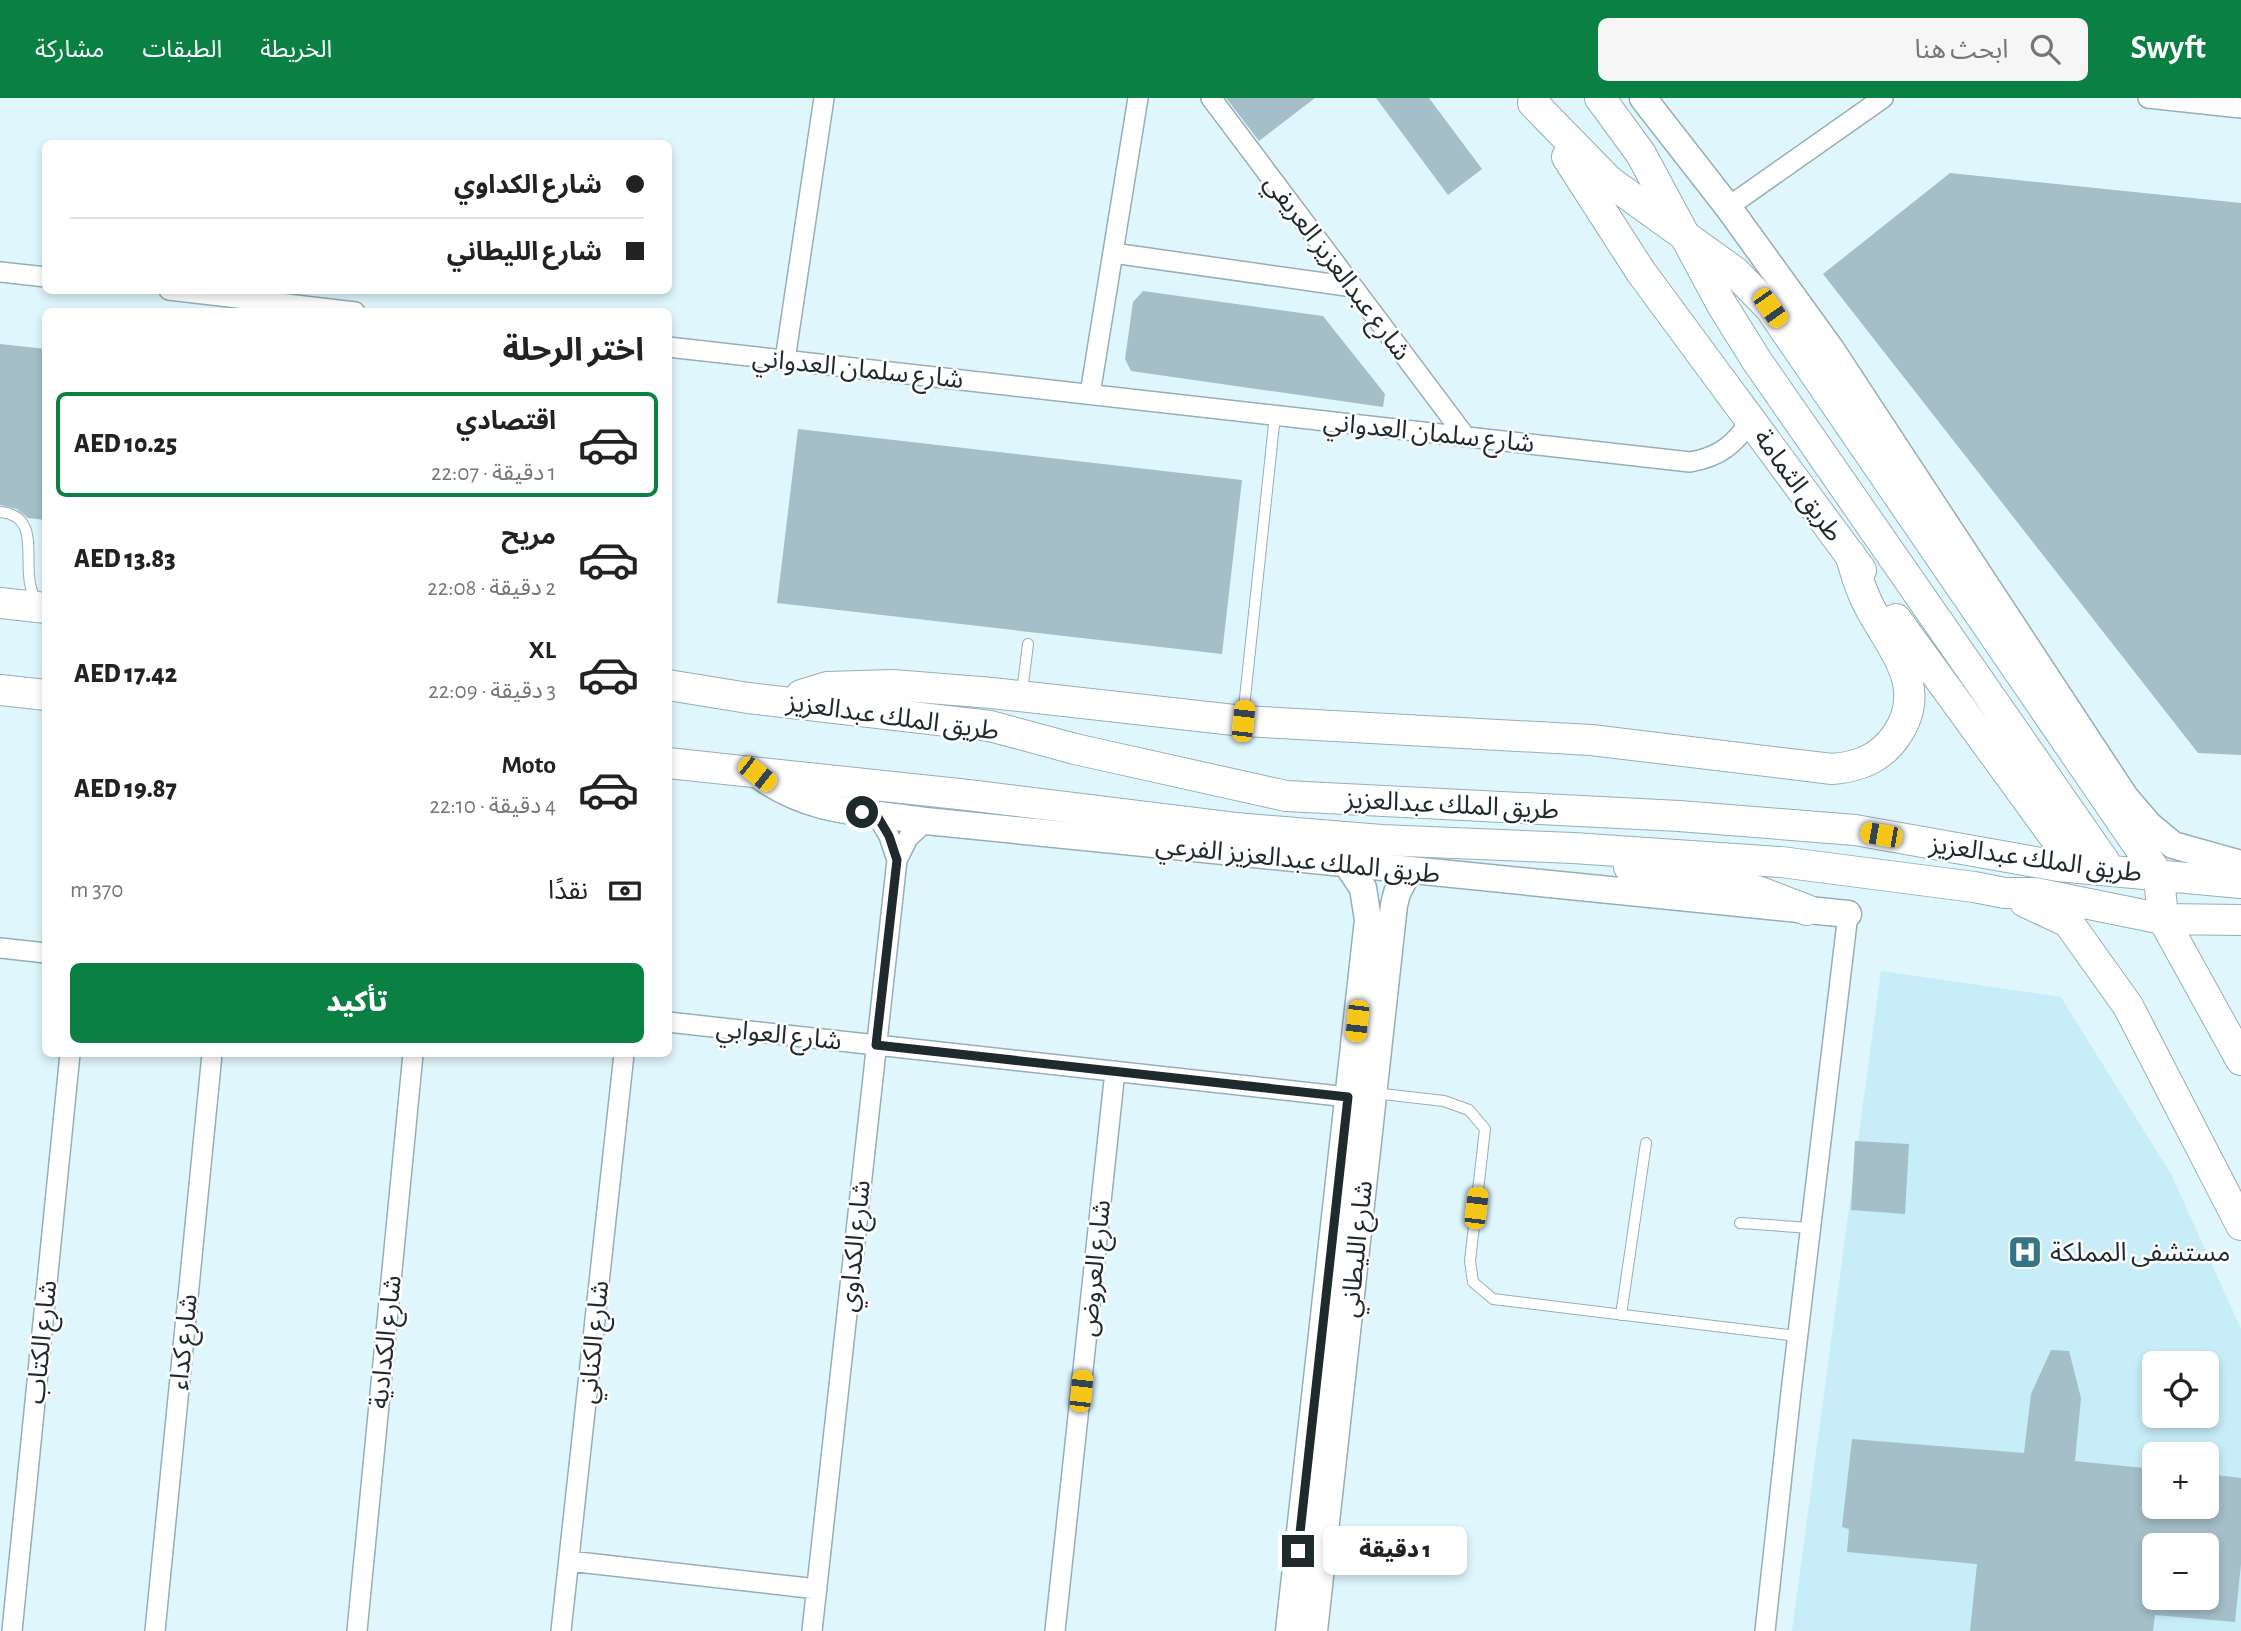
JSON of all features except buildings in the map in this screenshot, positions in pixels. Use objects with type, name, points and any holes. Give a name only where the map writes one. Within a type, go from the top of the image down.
[{"type":"main road","points":[[1531,101],[1576,130],[1588,132],[1607,108]]},
{"type":"main road","points":[[1531,101],[1609,181],[1735,272],[1770,308],[2159,876],[2163,919],[2241,1060]]},
{"type":"main road","name":"طريق الثمامة","points":[[1531,101],[1641,272],[1850,554],[2077,868]]},
{"type":"main road","name":"طريق الثمامة","points":[[1607,108],[1641,154],[1682,234],[1764,372],[2111,871]]},
{"type":"main road","points":[[780,701],[827,687],[893,685],[1021,696],[1243,721],[1591,740],[1815,767],[1849,768],[1865,763],[1892,743],[1908,713],[1910,696],[1903,664],[1860,588],[1850,554]]},
{"type":"main road","points":[[0,603],[42,608]]},
{"type":"main road","name":"طريق الملك عبدالعزيز","points":[[672,686],[990,726],[1075,749],[1286,796],[1679,816],[1842,829],[2077,868],[2241,883]]},
{"type":"main road","points":[[0,690],[42,695]]},
{"type":"main road","name":"طريق الملك عبدالعزيز","points":[[672,763],[968,795],[1248,829],[1381,840],[1573,848],[1781,862],[2005,893],[2035,893],[2163,919],[2241,919]]},
{"type":"main road","points":[[1573,848],[1650,872],[1729,883],[1807,910]]},
{"type":"main road","name":"طريق الملك عبدالعزيز","points":[[2005,893],[2068,922],[2120,996],[2241,1226]]},
{"type":"street","points":[[785,360],[824,98]]},
{"type":"street","points":[[1090,394],[1138,98]]},
{"type":"street","name":"شارع عبدالعزيز العريفي","points":[[1211,98],[1465,436]]},
{"type":"street","points":[[1643,98],[1728,206],[1830,348],[2125,797],[2149,825],[2173,845],[2241,864]]},
{"type":"street","points":[[1728,206],[1883,98]]},
{"type":"street","points":[[2148,98],[2241,108]]},
{"type":"street","points":[[1113,253],[1353,287]]},
{"type":"street","points":[[0,272],[42,277]]},
{"type":"street","points":[[203,294],[321,308]]},
{"type":"street","name":"شارع سلمان العدواني","points":[[672,347],[1690,461],[1716,455],[1729,447],[1751,419]]},
{"type":"street","name":"طريق الملك عبدالعزيز الفرعي","points":[[757,774],[773,786],[808,803],[926,821],[1847,914]]},
{"type":"street","name":"شارع الكداوي","points":[[876,814],[889,836],[897,860]]},
{"type":"street","name":"شارع الكداوي","points":[[812,1631],[897,860],[908,838],[926,821]]},
{"type":"street","points":[[2035,893],[2038,862]]},
{"type":"street","name":"شارع الليطاني","points":[[1314,1631],[1361,1095],[1368,920],[1363,888],[1346,863]]},
{"type":"street","name":"شارع الليطاني","points":[[1289,1631],[1361,1095],[1396,893],[1409,870]]},
{"type":"street","points":[[1765,1631],[1847,914]]},
{"type":"street","points":[[0,948],[42,953]]},
{"type":"street","name":"شارع العوابي","points":[[672,1022],[1361,1095]]},
{"type":"street","name":"شارع الكتاب","points":[[12,1631],[70,1057]]},
{"type":"street","name":"شارع كداء","points":[[155,1631],[212,1057]]},
{"type":"street","name":"شارع الكدادية","points":[[356,1631],[413,1057]]},
{"type":"street","name":"شارع الكناني","points":[[561,1631],[624,1057]]},
{"type":"street","name":"شارع العروض","points":[[1055,1631],[1115,1071]]},
{"type":"street","points":[[569,1561],[817,1588]]},
{"type":"lane","points":[[1243,721],[1275,415]]},
{"type":"lane","points":[[0,512],[18,518],[27,530],[28,580],[35,600],[42,606]]},
{"type":"lane","points":[[1021,696],[1028,644]]},
{"type":"lane","points":[[1361,1095],[1444,1101],[1469,1110],[1485,1129],[1470,1261],[1473,1282],[1493,1299],[1797,1336]]},
{"type":"lane","points":[[1621,1315],[1646,1143]]},
{"type":"lane","points":[[1740,1223],[1810,1227]]},
{"type":"shaded area","name":"مستشفى المملكة","points":[[1881,971],[2061,997],[2172,1176],[2241,1329],[2241,1631],[1792,1631]]},
{"type":"place","name":"مستشفى المملكة","points":[[2025,1252]]},
{"type":"route","points":[[862,812],[876,814],[889,836],[897,860],[876,1045],[1348,1097],[1298,1551]]}]
